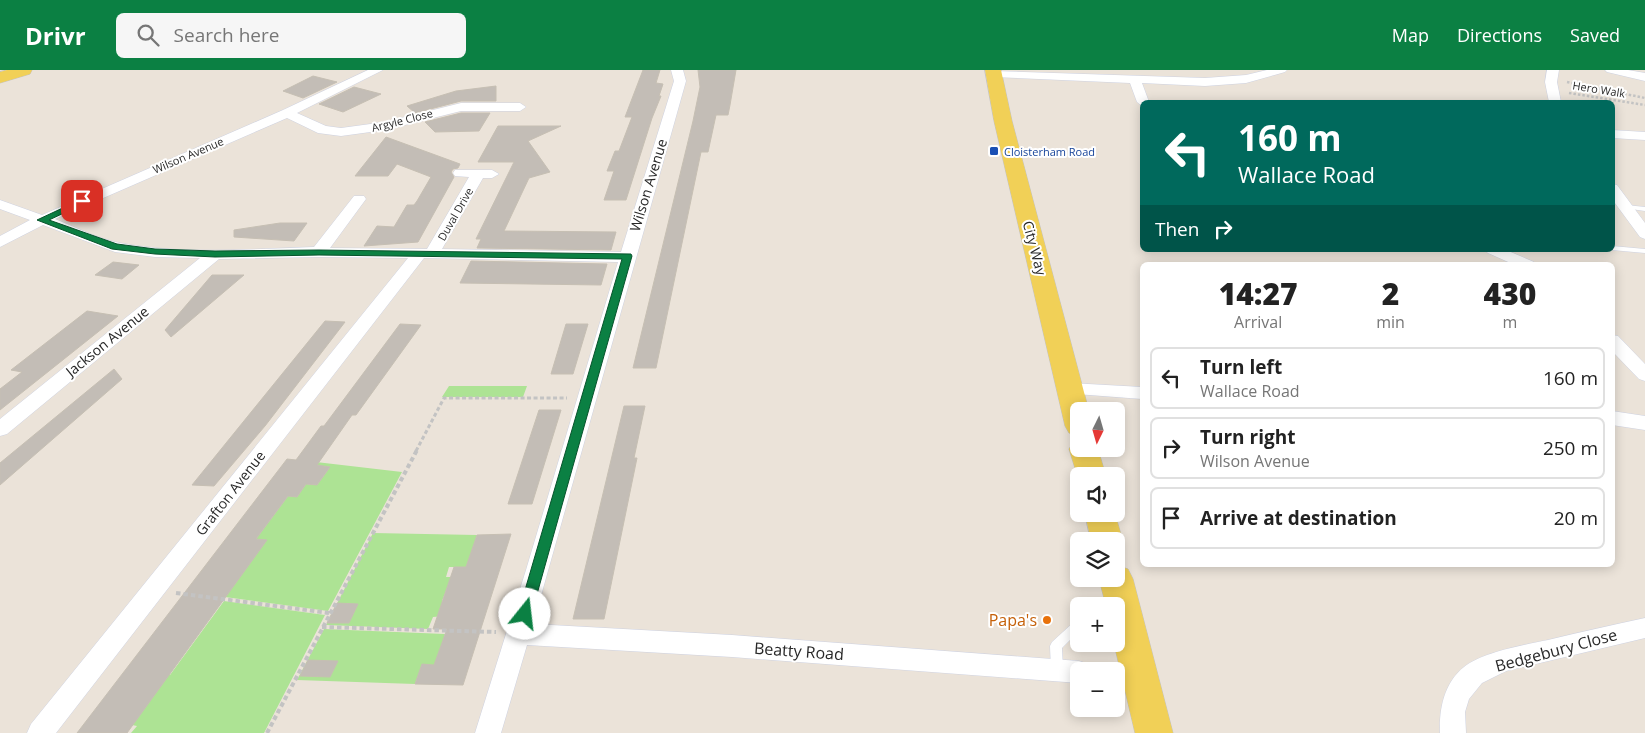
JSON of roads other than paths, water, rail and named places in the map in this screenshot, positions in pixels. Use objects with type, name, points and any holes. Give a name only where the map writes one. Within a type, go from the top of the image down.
[{"type":"main road","points":[[0,78],[24,70]]},
{"type":"main road","name":"City Way","points":[[993,72],[1005,130],[1073,402]]},
{"type":"main road","points":[[1125,652],[1128,676],[1154,733]]},
{"type":"street","name":"Wilson Avenue","points":[[0,242],[41,220],[287,113],[377,70]]},
{"type":"street","name":"Wilson Avenue","points":[[488,733],[520,633],[627,256],[680,81],[677,70]]},
{"type":"street","points":[[993,72],[1135,80],[1224,81],[1246,79],[1281,70]]},
{"type":"street","points":[[1612,70],[1645,77]]},
{"type":"street","points":[[1135,80],[1142,100]]},
{"type":"street","points":[[1552,80],[1555,100]]},
{"type":"street","name":"Argyle Close","points":[[287,113],[323,130],[341,132],[385,126],[461,107],[520,107]]},
{"type":"street","points":[[1615,134],[1645,136]]},
{"type":"street","name":"Duval Drive","points":[[425,254],[485,174],[460,174]]},
{"type":"street","points":[[1615,192],[1645,234]]},
{"type":"street","points":[[319,252],[358,199]]},
{"type":"street","points":[[0,204],[115,247],[155,252],[627,256]]},
{"type":"street","points":[[1498,252],[1521,262]]},
{"type":"street","name":"Jackson Avenue","points":[[0,429],[215,254]]},
{"type":"street","name":"Grafton Avenue","points":[[40,733],[153,590],[425,254]]},
{"type":"street","points":[[1615,343],[1645,375]]},
{"type":"street","points":[[1070,389],[1140,393]]},
{"type":"street","points":[[1615,419],[1643,425]]},
{"type":"street","name":"Bedgebury Close","points":[[1453,733],[1452,712],[1458,692],[1473,675],[1502,661],[1645,628]]},
{"type":"street","name":"Beatty Road","points":[[520,633],[732,646],[1068,671]]},
{"type":"lane","points":[[1626,207],[1645,209]]},
{"type":"lane","points":[[1615,248],[1645,251]]},
{"type":"lane","points":[[1068,671],[1056,646],[1070,633]]},
{"type":"place","name":"Cloisterham Road","points":[[994,151]]},
{"type":"place","name":"Papa's","points":[[1047,620]]}]
